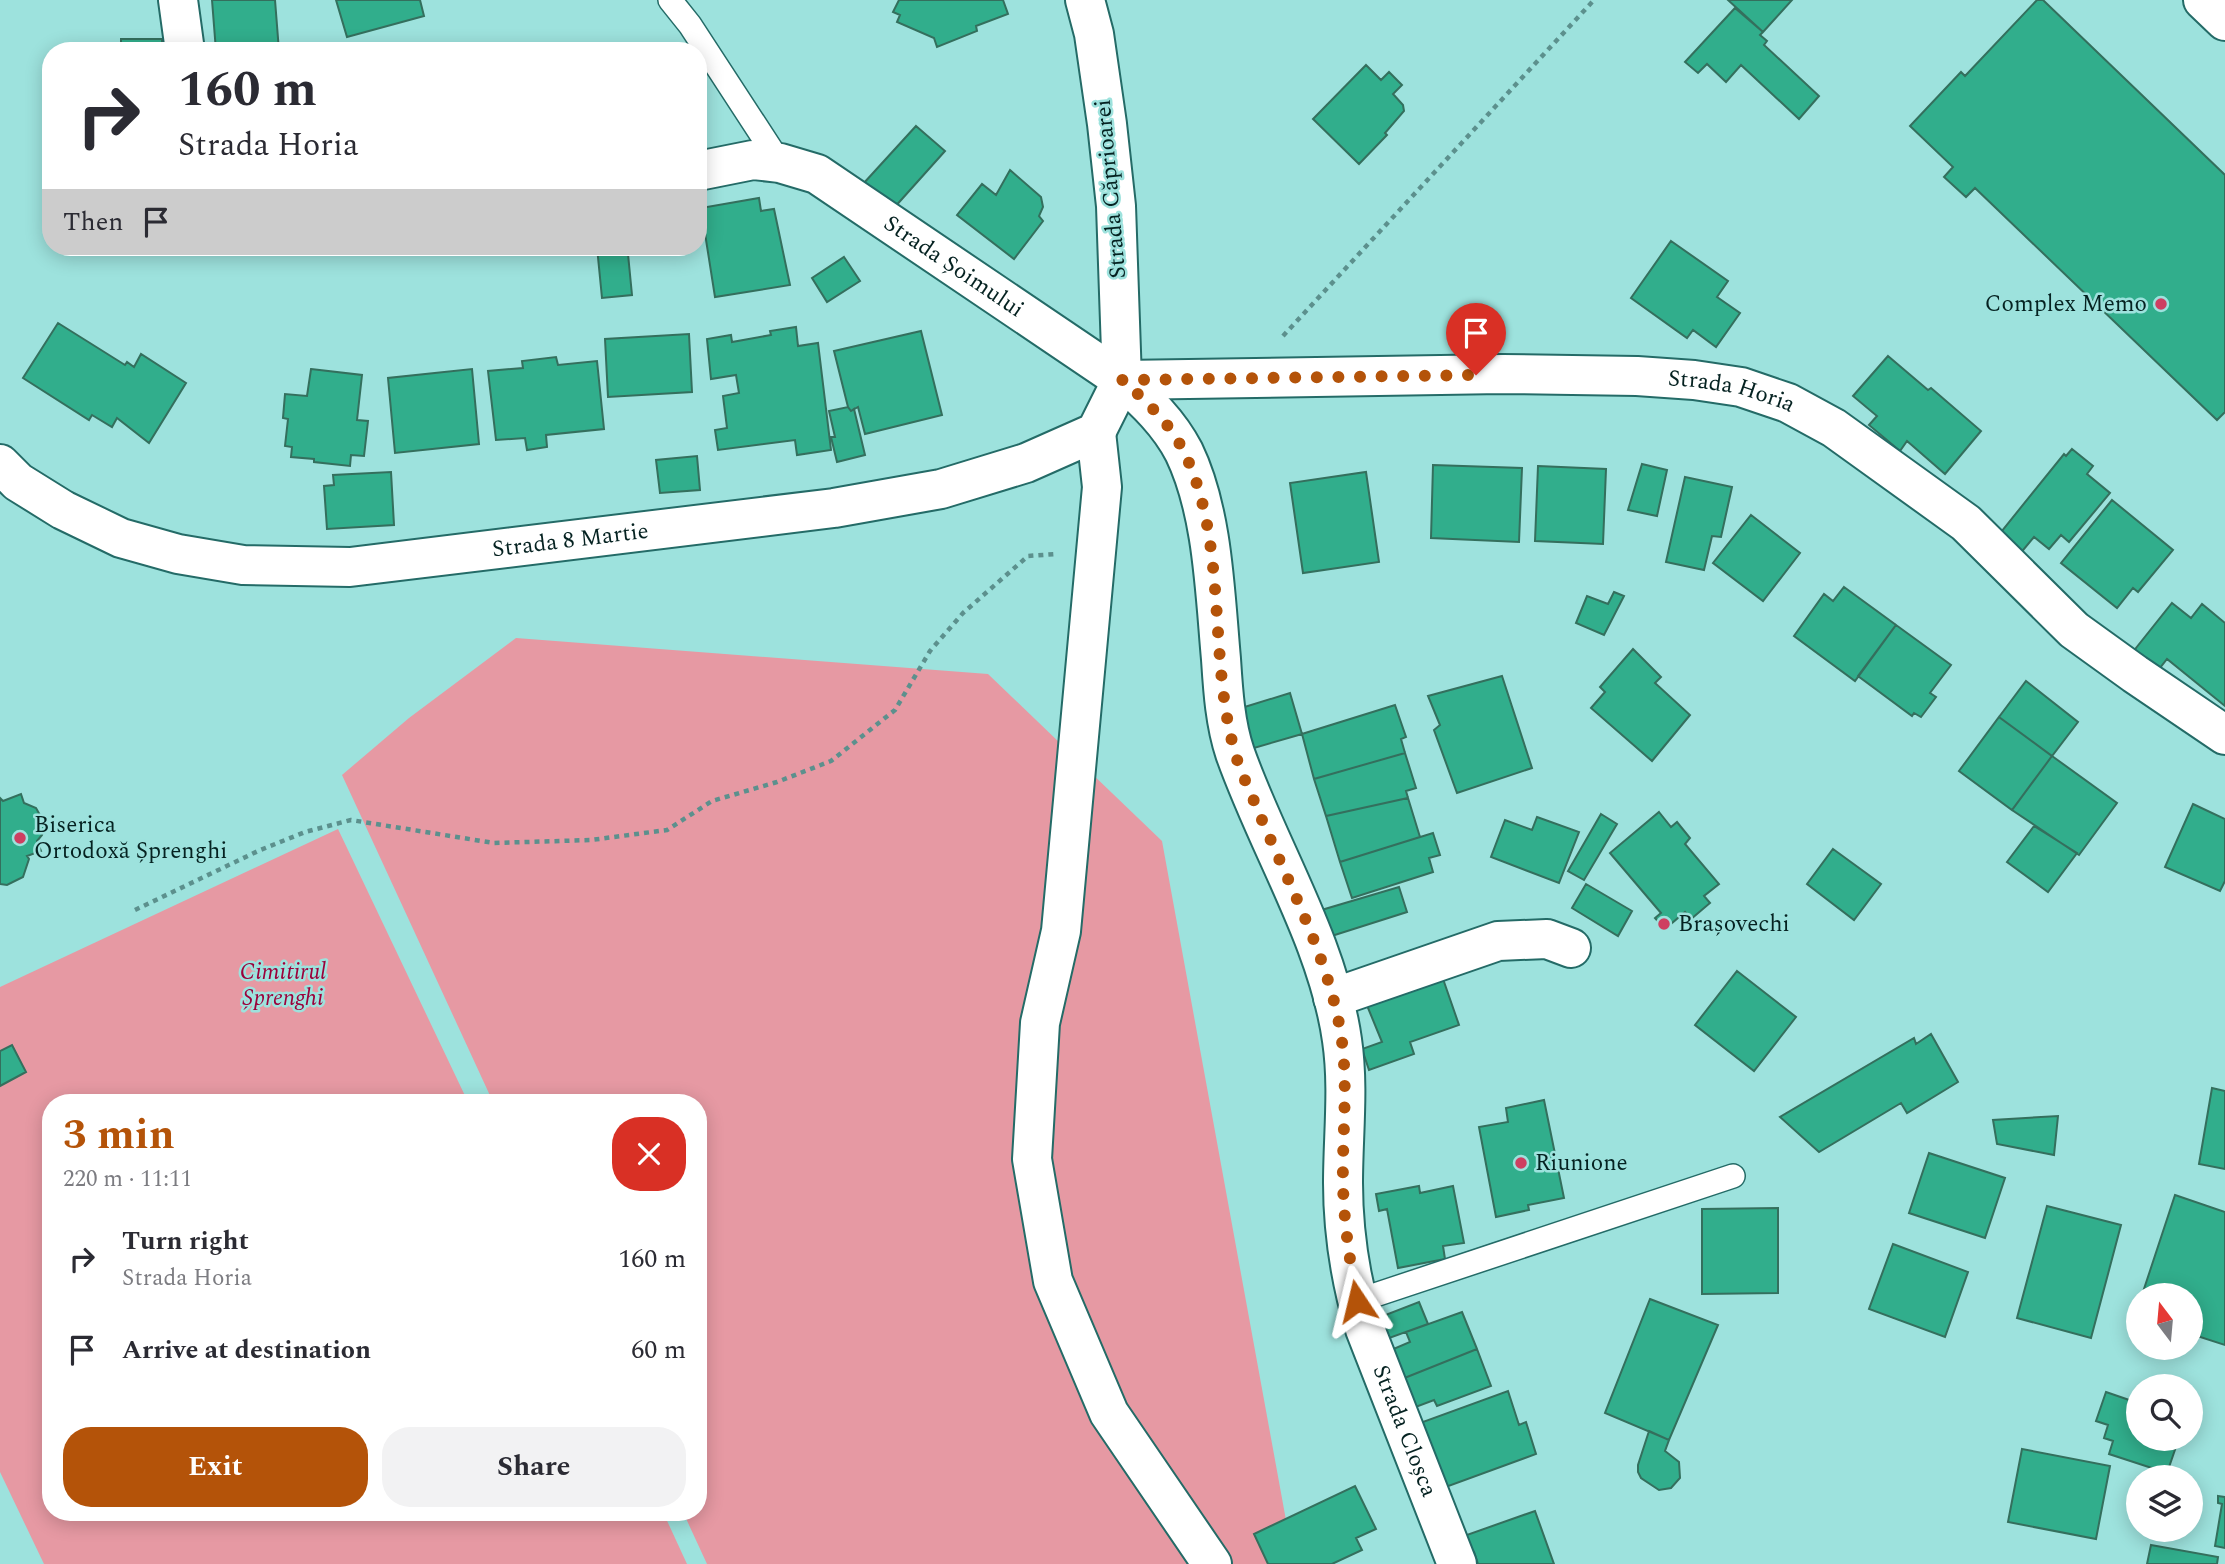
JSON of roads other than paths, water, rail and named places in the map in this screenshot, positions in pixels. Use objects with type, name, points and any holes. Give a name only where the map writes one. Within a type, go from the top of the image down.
[{"type":"street","points":[[178,0],[183,42]]},
{"type":"street","name":"Strada Căprioarei","points":[[1085,0],[1096,47],[1116,206],[1122,380]]},
{"type":"street","points":[[2203,0],[2225,20]]},
{"type":"street","name":"Strada Șoimului","points":[[707,169],[753,160],[780,163],[817,174],[1122,380]]},
{"type":"street","name":"Strada Horia","points":[[1122,380],[1502,374],[1637,376],[1741,387],[1788,403],[1834,428],[1966,523],[2074,630],[2225,735]]},
{"type":"street","points":[[1122,380],[1096,432],[1102,487],[1061,931],[1040,1023],[1032,1159],[1053,1281],[1109,1413],[1212,1564]]},
{"type":"street","name":"Strada Cloșca","points":[[1122,380],[1165,422],[1184,451],[1197,487],[1207,530],[1225,708],[1234,751],[1321,959],[1342,1041],[1345,1237],[1357,1301],[1365,1329],[1457,1564]]},
{"type":"street","name":"Strada 8 Martie","points":[[0,464],[18,482],[62,510],[121,538],[178,554],[243,565],[350,567],[834,508],[914,494],[941,489],[1026,463],[1096,432]]},
{"type":"street","points":[[1333,998],[1498,941],[1547,939],[1572,948]]},
{"type":"lane","points":[[670,0],[702,42]]},
{"type":"lane","points":[[707,50],[780,163]]},
{"type":"lane","points":[[1357,1301],[1732,1176]]},
{"type":"place","name":"Complex Memo","points":[[2161,304]]},
{"type":"place","name":"Biserica Ortodoxă Șprenghi","points":[[20,838]]},
{"type":"place","name":"Brașovechi","points":[[1664,924]]},
{"type":"place","name":"Riunione","points":[[1521,1163]]},
{"type":"park label","name":"Cimitirul Șprenghi","points":[[283,985]]}]
